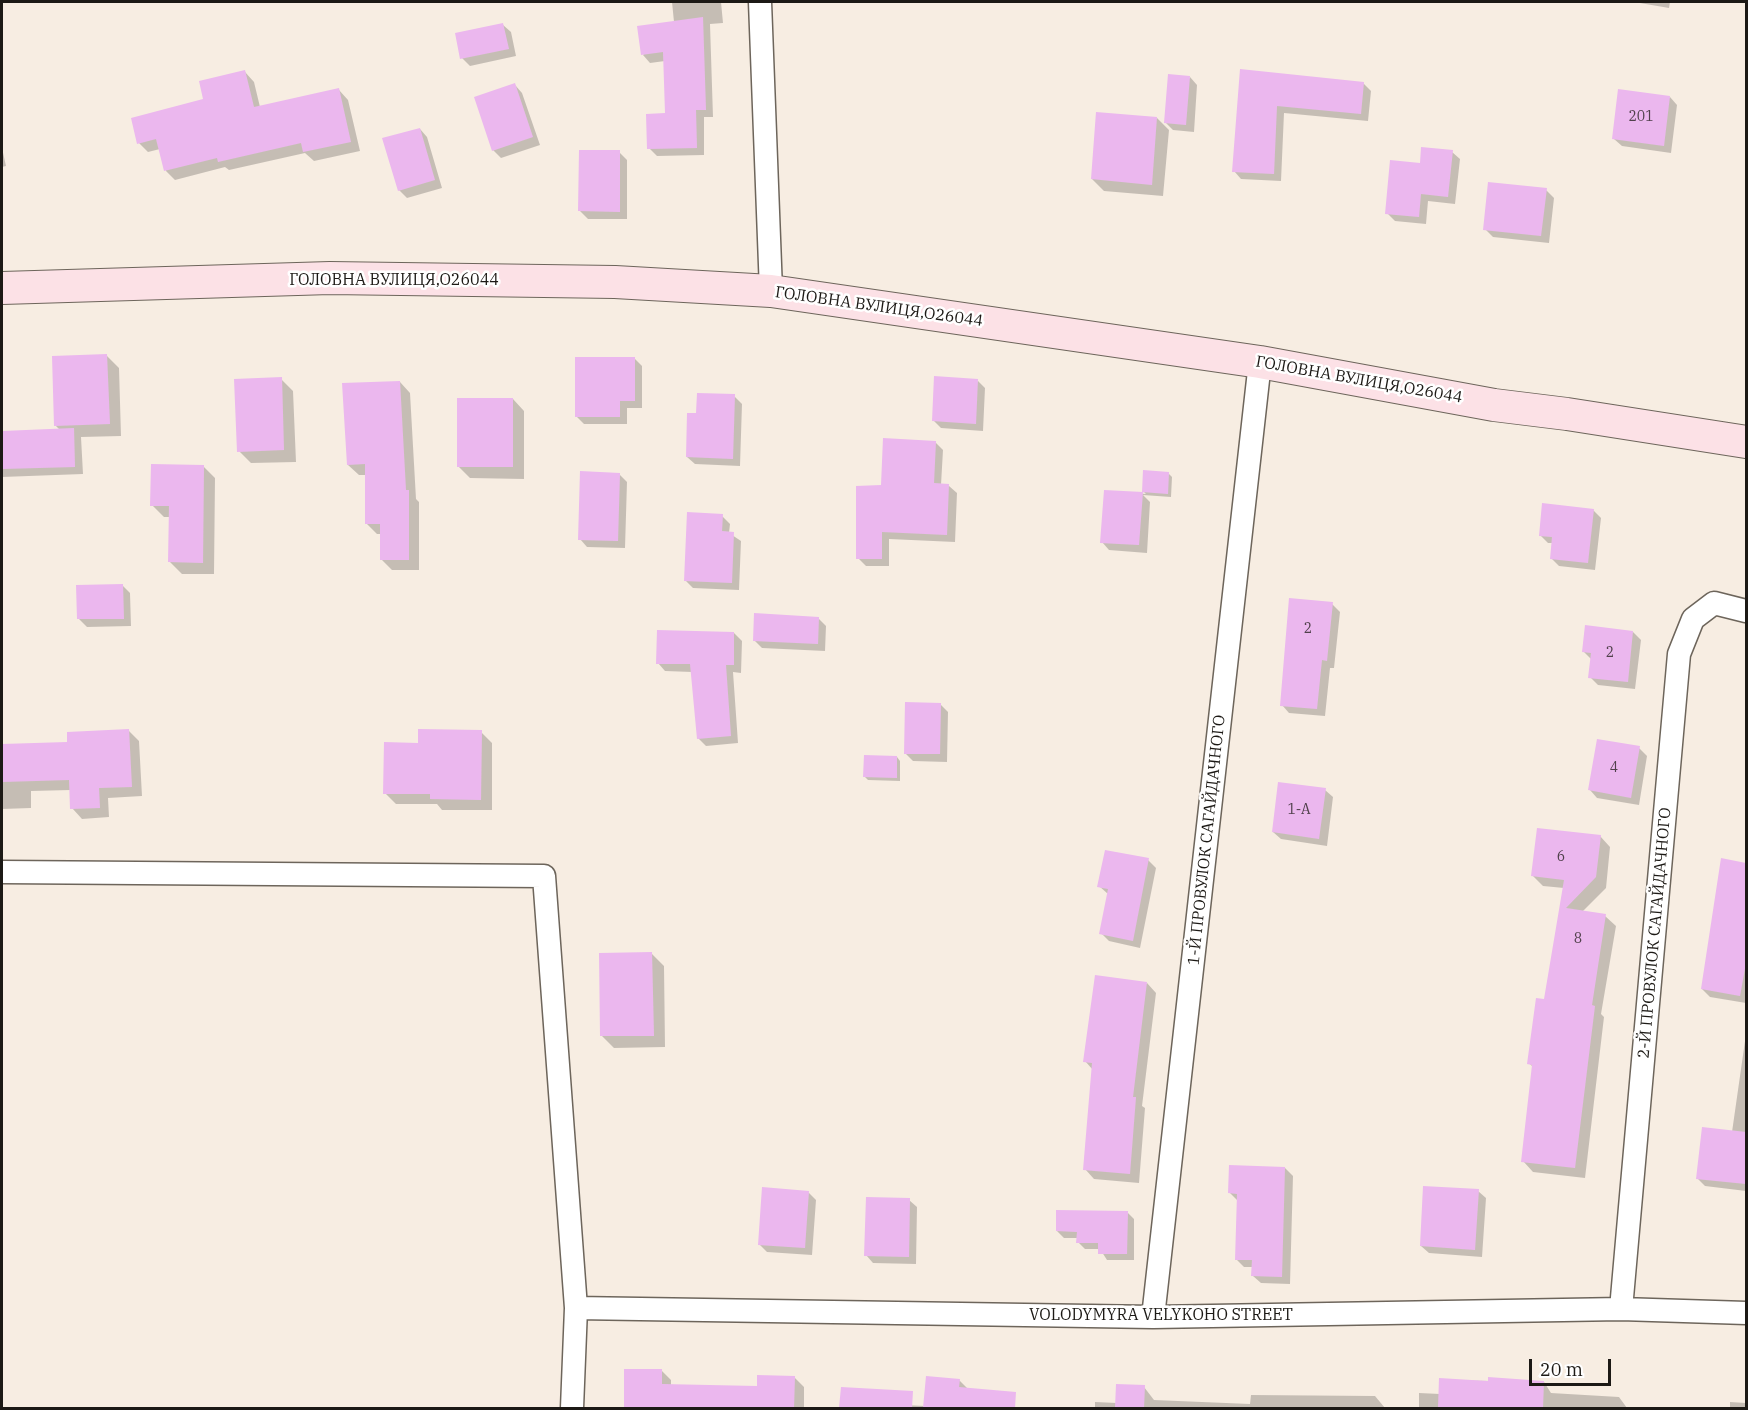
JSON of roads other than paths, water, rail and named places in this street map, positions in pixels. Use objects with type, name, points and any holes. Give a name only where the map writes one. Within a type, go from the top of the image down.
[{"type":"main road","name":"ГОЛОВНА ВУЛИЦЯ,О26044","points":[[2,288],[330,278],[615,282],[771,291],[1260,362],[1494,405],[1746,442]]},
{"type":"street","points":[[760,2],[771,291]]},
{"type":"street","name":"1-Й ПРОВУЛОК САГАЙДАЧНОГО","points":[[1154,1317],[1260,362]]},
{"type":"street","name":"2-Й ПРОВУЛОК САГАЙДАЧНОГО","points":[[1621,1309],[1679,654],[1693,619],[1714,603],[1746,610]]},
{"type":"street","points":[[2,872],[544,876],[576,1308],[572,1408]]},
{"type":"street","name":"VOLODYMYRA VELYKOHO STREET","points":[[576,1308],[1154,1317],[1621,1309],[1746,1313]]}]
